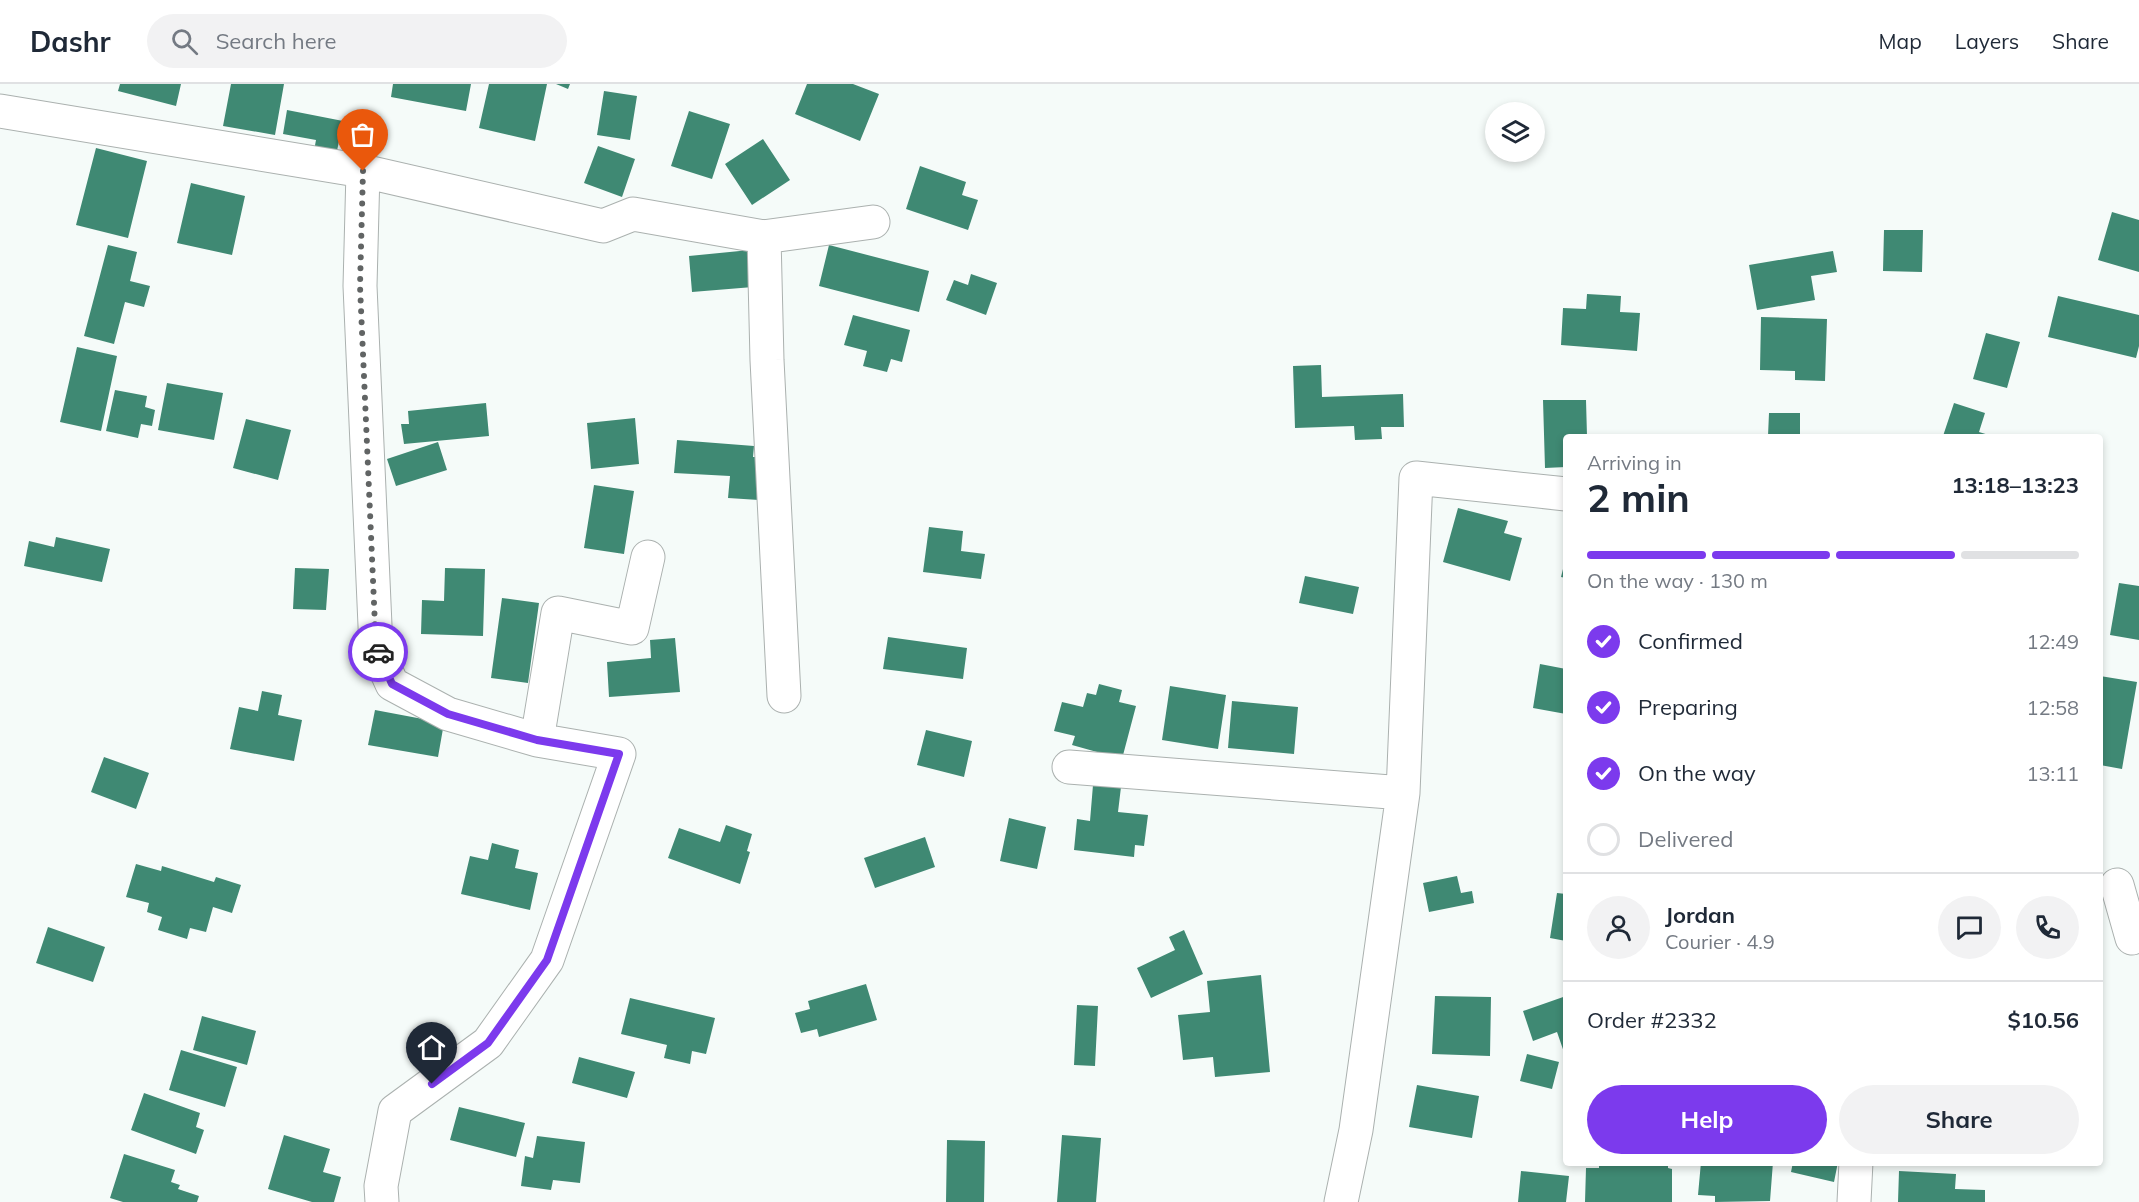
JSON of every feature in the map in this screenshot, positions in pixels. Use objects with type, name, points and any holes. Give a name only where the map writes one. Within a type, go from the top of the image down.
[{"type":"street","points":[[0,111],[363,171],[603,226],[633,214],[764,237],[873,222]]},
{"type":"street","points":[[363,171],[360,286],[376,648],[392,684],[448,714],[537,740],[619,754],[547,960],[488,1043],[395,1111],[381,1186],[382,1202]]},
{"type":"street","points":[[764,237],[766,360],[784,696]]},
{"type":"street","points":[[1341,1202],[1356,1130],[1403,793],[1416,478],[1563,494]]},
{"type":"street","points":[[537,740],[558,613],[632,628],[648,557]]},
{"type":"street","points":[[1069,767],[1403,793]]},
{"type":"street","points":[[2118,885],[2132,938]]},
{"type":"street","points":[[1854,1202],[1856,1166]]},
{"type":"building","points":[[120,84],[181,84],[176,106],[118,91]]},
{"type":"building","points":[[231,84],[284,84],[275,135],[223,126]]},
{"type":"building","points":[[393,84],[471,84],[466,111],[391,97]]},
{"type":"building","points":[[489,84],[547,84],[535,141],[479,128]]},
{"type":"building","points":[[556,84],[570,84],[568,89]]},
{"type":"building","points":[[807,84],[853,84],[879,94],[860,141],[795,114]]},
{"type":"building","points":[[604,91],[637,96],[630,140],[597,135]]},
{"type":"building","points":[[287,110],[343,121],[335,161],[313,156],[316,140],[283,134]]},
{"type":"building","points":[[689,111],[730,124],[712,179],[671,166]]},
{"type":"building","points":[[763,139],[790,180],[752,205],[725,164]]},
{"type":"building","points":[[598,146],[635,159],[622,197],[584,183]]},
{"type":"building","points":[[96,148],[147,161],[128,238],[76,225]]},
{"type":"building","points":[[920,166],[966,182],[962,195],[978,200],[968,230],[906,209]]},
{"type":"building","points":[[191,183],[245,196],[232,255],[177,243]]},
{"type":"building","points":[[2112,212],[2139,220],[2139,272],[2098,260]]},
{"type":"building","points":[[1884,230],[1923,230],[1922,272],[1883,271]]},
{"type":"building","points":[[108,245],[137,252],[130,281],[150,286],[144,307],[125,302],[114,344],[84,336]]},
{"type":"building","points":[[829,245],[929,271],[919,312],[819,286]]},
{"type":"building","points":[[750,250],[753,287],[692,292],[689,256]]},
{"type":"building","points":[[1833,251],[1837,272],[1811,276],[1815,300],[1757,310],[1749,265]]},
{"type":"building","points":[[971,274],[997,283],[986,315],[946,300],[954,280],[968,285]]},
{"type":"building","points":[[1587,294],[1621,296],[1620,312],[1640,313],[1637,351],[1561,345],[1563,308],[1586,309]]},
{"type":"building","points":[[2058,296],[2139,315],[2139,346],[2136,358],[2048,337]]},
{"type":"building","points":[[853,315],[910,330],[902,362],[891,359],[887,372],[863,366],[867,351],[844,345]]},
{"type":"building","points":[[1761,317],[1827,319],[1825,381],[1795,380],[1795,371],[1760,370]]},
{"type":"building","points":[[1986,333],[2020,342],[2007,388],[1973,379]]},
{"type":"building","points":[[77,347],[117,356],[101,431],[60,422]]},
{"type":"building","points":[[1321,365],[1322,397],[1403,394],[1404,427],[1381,427],[1382,439],[1355,440],[1354,426],[1295,428],[1293,366]]},
{"type":"building","points":[[167,383],[223,393],[214,440],[158,430]]},
{"type":"building","points":[[115,390],[147,396],[145,407],[155,410],[152,426],[141,424],[138,438],[106,431]]},
{"type":"building","points":[[1543,400],[1586,400],[1587,434],[1563,434],[1563,467],[1545,468]]},
{"type":"building","points":[[486,403],[489,436],[404,444],[401,424],[409,424],[408,411]]},
{"type":"building","points":[[1954,403],[1985,413],[1979,432],[1986,434],[1944,434]]},
{"type":"building","points":[[1769,413],[1800,413],[1800,434],[1768,434]]},
{"type":"building","points":[[635,418],[639,464],[591,469],[587,423]]},
{"type":"building","points":[[246,419],[291,430],[278,480],[233,468]]},
{"type":"building","points":[[677,440],[754,446],[753,457],[762,457],[759,500],[728,498],[730,476],[674,473]]},
{"type":"building","points":[[438,442],[447,470],[396,486],[387,459]]},
{"type":"building","points":[[594,485],[634,491],[624,554],[584,548]]},
{"type":"building","points":[[1458,508],[1508,521],[1504,533],[1522,538],[1510,581],[1443,562]]},
{"type":"building","points":[[929,527],[963,531],[961,551],[985,554],[981,579],[923,572]]},
{"type":"building","points":[[56,537],[110,549],[102,582],[24,566],[29,541],[54,547]]},
{"type":"building","points":[[295,568],[329,569],[326,610],[293,609]]},
{"type":"building","points":[[445,568],[485,569],[483,636],[421,634],[422,600],[444,601]]},
{"type":"building","points":[[1305,576],[1359,587],[1353,614],[1299,603]]},
{"type":"building","points":[[2119,583],[2139,586],[2139,640],[2110,635]]},
{"type":"building","points":[[502,598],[539,603],[528,683],[491,678]]},
{"type":"building","points":[[888,637],[967,648],[963,679],[883,669]]},
{"type":"building","points":[[675,638],[680,692],[609,697],[607,662],[651,658],[650,640]]},
{"type":"building","points":[[1540,664],[1563,668],[1563,713],[1533,708]]},
{"type":"building","points":[[2103,676],[2137,682],[2122,769],[2103,766]]},
{"type":"building","points":[[1099,684],[1122,690],[1119,702],[1136,706],[1122,759],[1072,745],[1075,736],[1054,731],[1062,702],[1083,707],[1087,693],[1096,695]]},
{"type":"building","points":[[1170,686],[1226,695],[1218,749],[1162,740]]},
{"type":"building","points":[[262,691],[282,695],[278,715],[302,720],[294,761],[230,749],[239,707],[258,711]]},
{"type":"building","points":[[1232,701],[1298,707],[1294,754],[1228,748]]},
{"type":"building","points":[[375,710],[444,723],[438,757],[368,745]]},
{"type":"building","points":[[926,730],[972,741],[964,777],[917,765]]},
{"type":"building","points":[[104,757],[149,773],[136,809],[91,792]]},
{"type":"building","points":[[1093,785],[1121,787],[1118,812],[1148,815],[1144,846],[1135,845],[1134,857],[1074,850],[1077,819],[1090,821]]},
{"type":"building","points":[[1009,818],[1046,827],[1037,869],[1000,861]]},
{"type":"building","points":[[726,825],[752,834],[747,851],[750,852],[740,884],[668,858],[679,828],[720,842]]},
{"type":"building","points":[[925,837],[935,867],[875,888],[864,858]]},
{"type":"building","points":[[492,843],[519,850],[515,868],[538,873],[530,910],[461,894],[470,856],[488,860]]},
{"type":"building","points":[[136,864],[161,871],[162,866],[214,882],[216,877],[241,885],[232,913],[213,907],[206,932],[190,928],[187,939],[158,930],[162,917],[147,912],[149,903],[126,897]]},
{"type":"building","points":[[1457,876],[1461,893],[1472,891],[1474,903],[1429,912],[1423,883]]},
{"type":"building","points":[[1557,893],[1563,894],[1563,940],[1550,938]]},
{"type":"building","points":[[48,927],[105,947],[93,982],[36,963]]},
{"type":"building","points":[[1184,930],[1203,974],[1151,998],[1137,968],[1175,950],[1169,937]]},
{"type":"building","points":[[1261,975],[1270,1072],[1215,1077],[1213,1057],[1183,1060],[1178,1015],[1210,1012],[1207,981]]},
{"type":"building","points":[[866,984],[877,1020],[819,1037],[817,1029],[801,1033],[795,1013],[810,1009],[808,1001]]},
{"type":"building","points":[[1435,996],[1491,997],[1490,1056],[1432,1054]]},
{"type":"building","points":[[1563,997],[1563,1049],[1557,1032],[1533,1041],[1523,1011]]},
{"type":"building","points":[[630,998],[715,1018],[706,1054],[692,1051],[690,1064],[664,1058],[667,1045],[621,1034]]},
{"type":"building","points":[[1077,1005],[1098,1006],[1095,1066],[1074,1065]]},
{"type":"building","points":[[202,1016],[256,1031],[247,1065],[193,1050]]},
{"type":"building","points":[[181,1050],[237,1067],[225,1107],[169,1090]]},
{"type":"building","points":[[1527,1054],[1559,1062],[1552,1089],[1520,1081]]},
{"type":"building","points":[[579,1057],[635,1072],[627,1098],[572,1083]]},
{"type":"building","points":[[1417,1085],[1479,1096],[1472,1138],[1409,1127]]},
{"type":"building","points":[[144,1093],[200,1113],[196,1127],[204,1130],[196,1154],[131,1130]]},
{"type":"building","points":[[459,1107],[525,1123],[516,1157],[450,1140]]},
{"type":"building","points":[[284,1135],[330,1149],[323,1172],[341,1177],[334,1202],[312,1202],[268,1189]]},
{"type":"building","points":[[1062,1135],[1101,1138],[1096,1202],[1057,1202]]},
{"type":"building","points":[[537,1136],[585,1142],[580,1183],[553,1180],[551,1190],[521,1186],[525,1156],[533,1158]]},
{"type":"building","points":[[947,1140],[985,1141],[984,1202],[946,1202]]},
{"type":"building","points":[[124,1154],[175,1170],[171,1182],[180,1185],[178,1189],[199,1196],[197,1202],[123,1202],[110,1198]]},
{"type":"building","points":[[1599,1166],[1668,1166],[1672,1169],[1672,1202],[1585,1202],[1586,1168],[1599,1168]]},
{"type":"building","points":[[1701,1166],[1773,1166],[1770,1201],[1715,1202],[1715,1196],[1698,1195]]},
{"type":"building","points":[[1792,1166],[1837,1166],[1834,1182],[1791,1172]]},
{"type":"building","points":[[1521,1171],[1569,1176],[1566,1202],[1518,1202]]},
{"type":"building","points":[[1899,1171],[1956,1174],[1955,1189],[1985,1190],[1985,1202],[1898,1202]]},
{"type":"way so far","points":[[363,171],[360,286],[376,648],[378,652]]},
{"type":"route","points":[[378,652],[392,684],[448,714],[537,740],[619,754],[547,960],[488,1043],[432,1084]]}]
